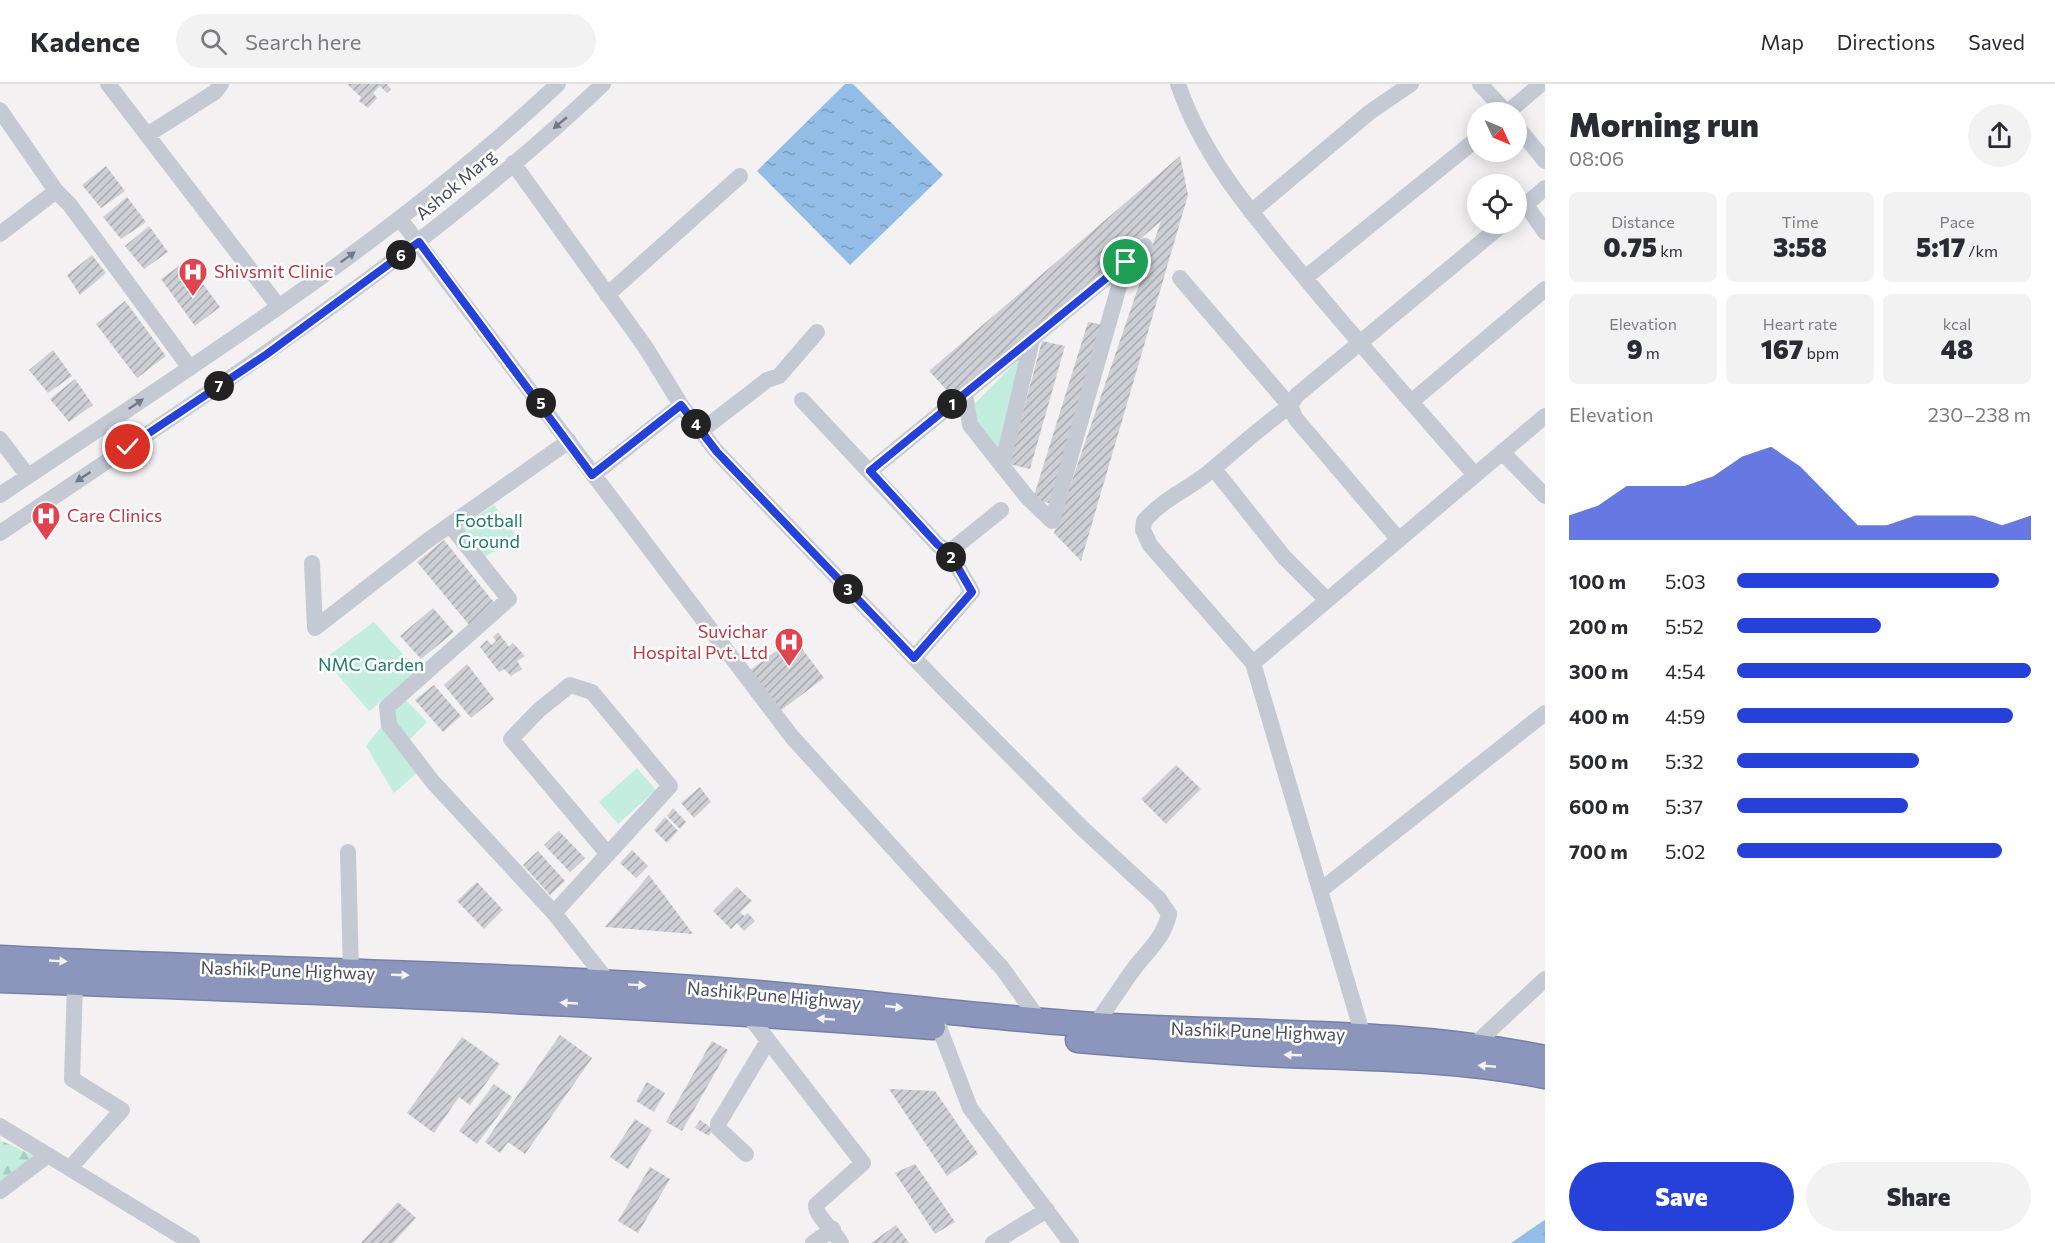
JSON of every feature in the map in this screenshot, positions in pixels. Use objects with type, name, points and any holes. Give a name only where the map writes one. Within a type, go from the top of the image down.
[{"type":"highway","name":"Nashik Pune Highway","points":[[0,958],[609,983],[747,992],[1040,1021],[1095,1033]]},
{"type":"highway","name":"Nashik Pune Highway","points":[[0,980],[428,995],[746,1012],[939,1027],[1366,1047],[1473,1046],[1545,1058]]},
{"type":"highway","name":"Nashik Pune Highway","points":[[1366,1047],[1545,1076]]},
{"type":"street","points":[[108,84],[279,307]]},
{"type":"street","points":[[147,135],[215,92],[221,84]]},
{"type":"street","name":"Ashok Marg","points":[[0,532],[267,354],[419,242],[603,84]]},
{"type":"street","points":[[1178,84],[1203,141],[1226,180],[1359,342],[1475,475]]},
{"type":"street","points":[[1251,212],[1370,112],[1411,84]]},
{"type":"street","points":[[1480,84],[1497,102]]},
{"type":"street","points":[[1519,102],[1541,84]]},
{"type":"street","name":"Ashok Marg","points":[[0,495],[279,307],[400,219],[496,142],[553,86]]},
{"type":"street","points":[[0,110],[56,191],[70,205],[190,368]]},
{"type":"street","points":[[1527,139],[1545,161]]},
{"type":"street","points":[[1305,278],[1467,147]]},
{"type":"street","points":[[513,163],[646,348],[681,405],[717,452],[914,658],[1082,828],[1159,899],[1169,914],[1160,939],[1135,968],[1095,1033]]},
{"type":"street","points":[[607,295],[740,176]]},
{"type":"street","points":[[1527,204],[1545,189]]},
{"type":"street","points":[[0,234],[56,191]]},
{"type":"street","points":[[1527,215],[1545,232]]},
{"type":"street","points":[[400,219],[792,737],[1002,968],[1040,1021]]},
{"type":"street","points":[[1366,1047],[1252,663],[1150,545],[1143,530],[1144,521],[1160,504],[1214,469],[1262,426],[1290,406],[1297,395],[1359,342],[1491,234]]},
{"type":"street","points":[[870,471],[1145,246]]},
{"type":"street","points":[[965,394],[970,425],[1027,497],[1052,521],[1126,262]]},
{"type":"street","points":[[1180,278],[1290,406],[1296,419],[1399,540]]},
{"type":"street","points":[[1411,402],[1545,289]]},
{"type":"street","points":[[701,431],[767,380],[779,376],[817,332]]},
{"type":"street","points":[[1002,466],[1032,339]]},
{"type":"street","points":[[802,400],[938,545],[949,552],[972,592],[914,658]]},
{"type":"street","points":[[592,475],[681,405]]},
{"type":"street","points":[[1252,663],[1545,416]]},
{"type":"street","points":[[0,439],[28,476]]},
{"type":"street","points":[[312,563],[315,628],[451,525],[569,441]]},
{"type":"street","points":[[1502,452],[1545,496]]},
{"type":"street","points":[[1214,469],[1284,557],[1327,600]]},
{"type":"street","points":[[949,552],[1001,510]]},
{"type":"street","points":[[451,525],[509,599],[387,707],[389,725],[432,781],[554,914],[609,983]]},
{"type":"street","points":[[554,914],[670,786],[592,692],[570,685],[539,710],[511,739],[607,853]]},
{"type":"street","points":[[1321,890],[1545,713]]},
{"type":"street","points":[[348,852],[351,973]]},
{"type":"street","points":[[1473,1046],[1545,979]]},
{"type":"street","points":[[70,1168],[122,1110],[72,1079],[75,983]]},
{"type":"street","points":[[746,1012],[863,1163],[816,1204],[816,1212],[837,1236],[813,1243]]},
{"type":"street","points":[[939,1027],[970,1108],[1071,1243]]},
{"type":"street","points":[[746,1154],[718,1128],[718,1124],[768,1041]]},
{"type":"street","points":[[0,1126],[183,1241]]},
{"type":"street","points":[[0,1191],[48,1155]]},
{"type":"street","points":[[993,1243],[1047,1210]]},
{"type":"green space","points":[[1024,354],[997,457],[970,417],[975,403]]},
{"type":"green space","name":"Football Ground","points":[[494,505],[518,538],[484,557],[459,528]]},
{"type":"green space","name":"NMC Garden","points":[[374,622],[418,671],[369,711],[324,659]]},
{"type":"green space","points":[[404,698],[427,722],[408,741],[394,724],[394,710]]},
{"type":"green space","points":[[381,727],[419,771],[394,793],[366,746]]},
{"type":"green space","points":[[637,768],[656,790],[618,824],[599,802]]},
{"type":"green space","points":[[0,1140],[34,1156],[0,1181]]},
{"type":"water","points":[[845,84],[853,84],[943,175],[850,265],[757,171]]},
{"type":"water","points":[[1545,1220],[1545,1243],[1511,1243],[1543,1221]]},
{"type":"building","points":[[347,84],[387,84],[391,89],[387,93],[380,86],[373,93],[377,98],[368,108],[359,101],[361,97]]},
{"type":"building","points":[[1180,156],[1188,195],[1081,561],[1054,533],[1161,221],[954,398],[929,371]]},
{"type":"building","points":[[106,166],[125,191],[101,208],[82,185]]},
{"type":"building","points":[[127,197],[146,222],[121,239],[103,217]]},
{"type":"building","points":[[149,226],[168,252],[144,269],[125,246]]},
{"type":"building","points":[[92,255],[106,273],[80,295],[67,275]]},
{"type":"building","points":[[186,261],[220,307],[195,326],[161,279]]},
{"type":"building","points":[[125,301],[166,356],[137,378],[96,324]]},
{"type":"building","points":[[1088,322],[1105,325],[1052,504],[1033,499]]},
{"type":"building","points":[[1042,341],[1065,346],[1030,469],[1009,464]]},
{"type":"building","points":[[53,350],[72,376],[48,393],[29,370]]},
{"type":"building","points":[[75,379],[93,405],[69,422],[50,399]]},
{"type":"building","points":[[444,540],[496,605],[470,626],[417,562]]},
{"type":"building","points":[[433,608],[454,632],[421,659],[400,636]]},
{"type":"building","points":[[498,632],[509,647],[513,643],[525,656],[517,661],[522,669],[511,676],[504,669],[499,672],[480,647],[487,640],[492,645],[496,641],[493,637]]},
{"type":"building","points":[[794,638],[824,678],[776,714],[746,673]]},
{"type":"building","points":[[467,664],[494,699],[471,718],[444,685]]},
{"type":"building","points":[[434,685],[461,716],[443,732],[415,700]]},
{"type":"building","points":[[1176,765],[1201,789],[1166,824],[1141,799]]},
{"type":"building","points":[[700,787],[711,802],[694,818],[681,803]]},
{"type":"building","points":[[673,808],[686,822],[680,829],[667,816]]},
{"type":"building","points":[[665,817],[678,831],[667,843],[654,830]]},
{"type":"building","points":[[559,831],[585,858],[570,872],[544,845]]},
{"type":"building","points":[[632,850],[648,866],[636,878],[620,863]]},
{"type":"building","points":[[538,851],[565,881],[550,895],[523,865]]},
{"type":"building","points":[[649,875],[693,934],[605,927]]},
{"type":"building","points":[[477,882],[503,910],[484,929],[457,901]]},
{"type":"building","points":[[737,887],[752,901],[740,912],[744,916],[748,913],[755,921],[744,931],[737,923],[731,929],[713,911]]},
{"type":"building","points":[[560,1035],[592,1058],[525,1154],[508,1142],[500,1153],[485,1142]]},
{"type":"building","points":[[462,1037],[500,1064],[470,1105],[459,1097],[434,1133],[407,1113]]},
{"type":"building","points":[[712,1041],[728,1050],[682,1131],[666,1122]]},
{"type":"building","points":[[647,1082],[665,1093],[654,1112],[636,1101]]},
{"type":"building","points":[[494,1084],[512,1097],[477,1144],[459,1131]]},
{"type":"building","points":[[889,1089],[935,1091],[978,1154],[947,1176]]},
{"type":"building","points":[[635,1119],[652,1130],[628,1169],[610,1157]]},
{"type":"building","points":[[700,1120],[713,1129],[709,1136],[695,1128]]},
{"type":"building","points":[[915,1164],[955,1222],[935,1234],[895,1173]]},
{"type":"building","points":[[650,1167],[670,1179],[638,1233],[618,1221]]},
{"type":"building","points":[[398,1202],[416,1218],[393,1243],[361,1243]]},
{"type":"building","points":[[896,1225],[909,1243],[871,1243]]},
{"type":"place","name":"Shivsmit Clinic","points":[[193,298]]},
{"type":"place","name":"Care Clinics","points":[[46,542]]},
{"type":"place","name":"Suvichar Hospital Pvt. Ltd","points":[[789,668]]},
{"type":"route","points":[[128,447],[267,354],[419,242],[569,441],[592,475],[681,405],[717,452],[914,658],[972,592],[949,552],[938,545],[870,471],[1126,262]]}]
